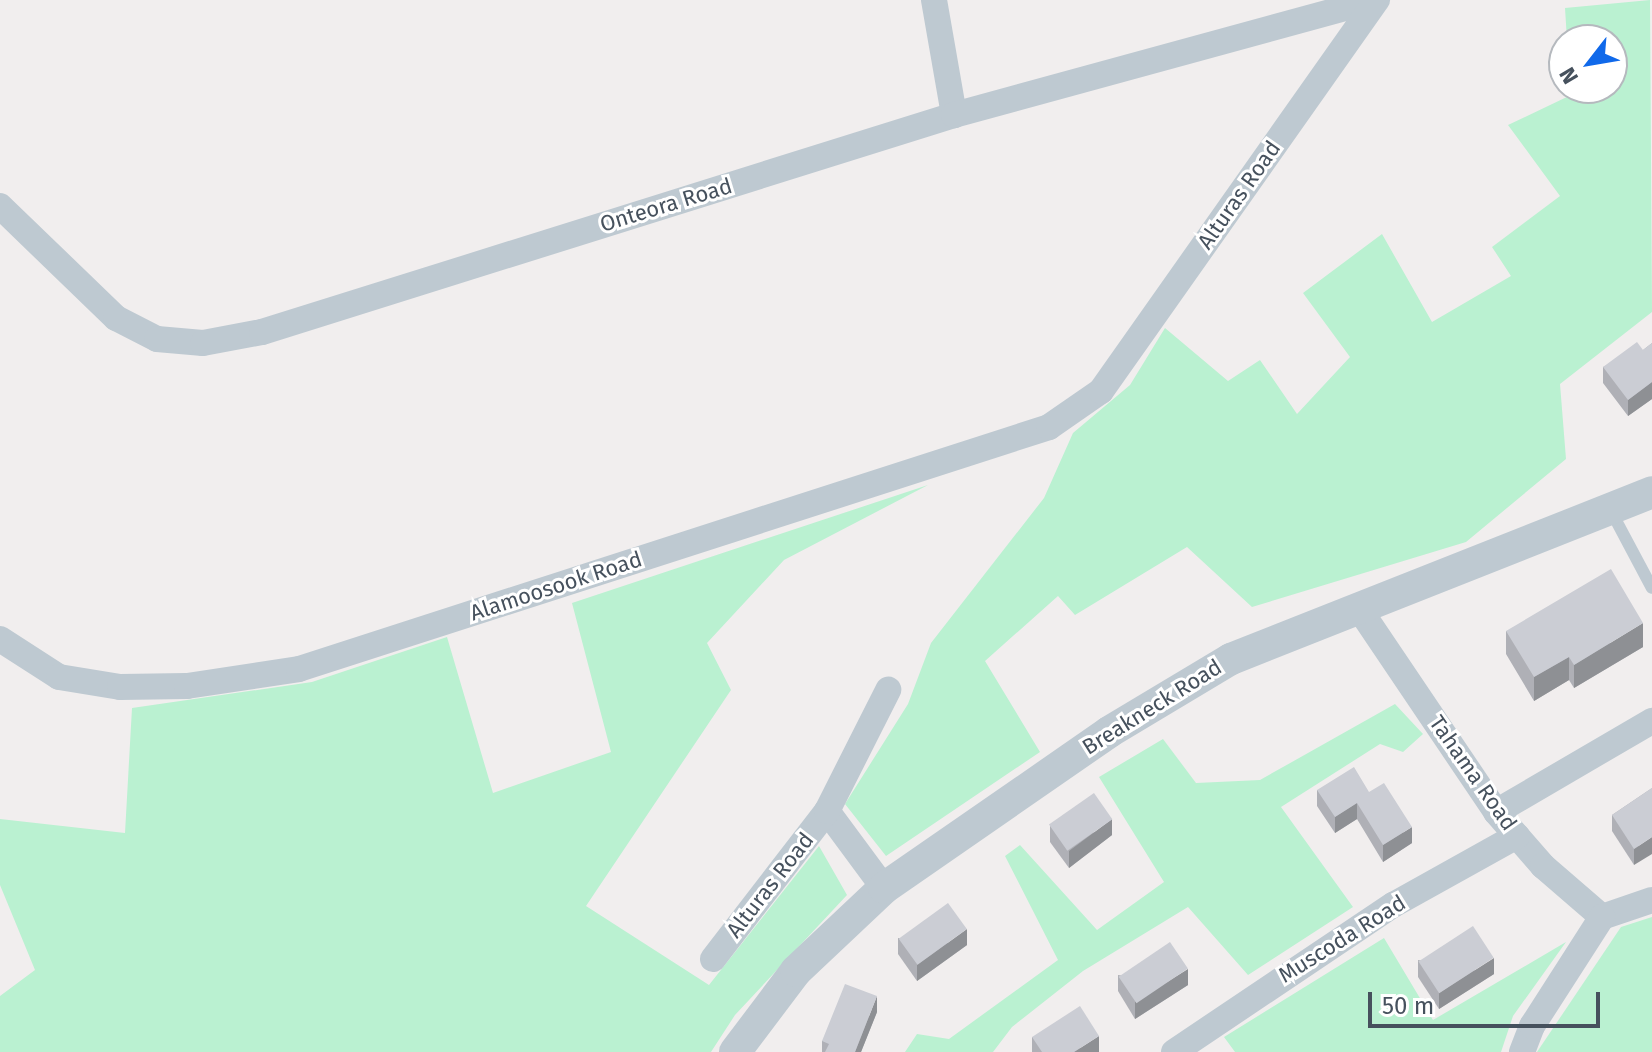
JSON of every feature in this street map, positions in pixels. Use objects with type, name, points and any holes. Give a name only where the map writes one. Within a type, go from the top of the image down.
[{"type":"street","points":[[934,0],[954,115]]},
{"type":"street","name":"Onteora Road","points":[[0,206],[116,318],[157,339],[203,343],[262,332],[954,115],[1376,0]]},
{"type":"street","name":"Alturas Road","points":[[1101,391],[1376,0]]},
{"type":"street","name":"Alamoosook Road","points":[[0,639],[59,677],[120,687],[187,686],[299,669],[1049,427],[1101,391]]},
{"type":"street","name":"Breakneck Road","points":[[735,1052],[796,971],[884,888],[1109,732],[1231,659],[1611,511],[1652,492]]},
{"type":"street","name":"Tahama Road","points":[[1360,610],[1496,812],[1602,917]]},
{"type":"street","name":"Alturas Road","points":[[713,959],[827,811],[888,690]]},
{"type":"street","points":[[1496,812],[1652,721]]},
{"type":"street","name":"Alturas Road","points":[[827,811],[884,888]]},
{"type":"street","name":"Muscoda Road","points":[[1174,1052],[1393,905],[1517,836]]},
{"type":"street","points":[[1522,1052],[1532,1026],[1602,917],[1652,900]]},
{"type":"lane","points":[[1611,511],[1652,588]]},
{"type":"green space","points":[[1650,0],[1652,312],[1560,384],[1566,459],[1466,542],[1252,607],[1187,547],[1075,615],[1058,596],[985,661],[1040,752],[886,856],[845,804],[908,704],[931,643],[1044,498],[1073,433],[1130,385],[1165,328],[1228,381],[1260,360],[1297,414],[1350,357],[1303,293],[1382,234],[1432,322],[1511,276],[1492,247],[1560,196],[1508,125],[1552,104],[1628,104],[1628,24],[1566,24],[1565,8]]},
{"type":"green space","points":[[928,485],[784,560],[707,643],[731,690],[586,906],[709,985],[819,846],[847,895],[735,1015],[711,1052],[0,1052],[0,996],[35,970],[0,885],[0,819],[125,833],[132,708],[312,682],[447,637],[493,793],[611,752],[572,603]]},
{"type":"green space","points":[[1395,704],[1423,734],[1403,752],[1380,744],[1281,807],[1353,907],[1248,975],[1188,907],[1083,971],[1012,1027],[993,1052],[905,1052],[917,1034],[949,1039],[1058,960],[1005,856],[1020,845],[1097,930],[1164,882],[1099,777],[1163,739],[1196,783],[1260,780]]},
{"type":"green space","points":[[1652,917],[1652,1052],[1537,1052],[1621,927]]},
{"type":"green space","points":[[1384,938],[1433,1020],[1566,942],[1513,1016],[1501,1052],[1235,1052],[1224,1037]]},
{"type":"building","points":[[1637,342],[1643,350],[1652,343],[1652,382],[1628,400],[1603,367]]},
{"type":"building","points":[[1611,569],[1643,623],[1574,665],[1569,657],[1534,677],[1506,631]]},
{"type":"building","points":[[1354,767],[1369,792],[1384,783],[1412,827],[1383,845],[1357,803],[1335,817],[1317,790]]},
{"type":"building","points":[[1652,788],[1652,837],[1634,849],[1612,815]]},
{"type":"building","points":[[1094,793],[1112,819],[1067,851],[1049,825]]},
{"type":"building","points":[[948,903],[967,929],[917,965],[899,939]]},
{"type":"building","points":[[1473,926],[1494,958],[1439,993],[1418,961]]},
{"type":"building","points":[[1170,942],[1188,969],[1136,1003],[1119,977]]},
{"type":"building","points":[[845,984],[877,996],[855,1052],[825,1052],[829,1044],[822,1041]]},
{"type":"building","points":[[1080,1006],[1099,1036],[1074,1052],[1042,1052],[1032,1037]]}]
